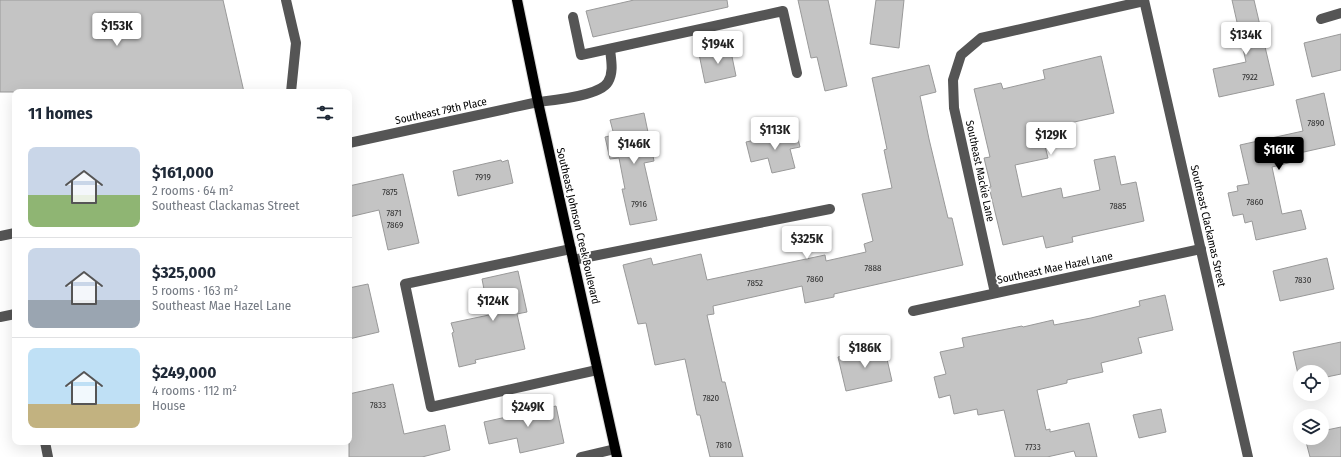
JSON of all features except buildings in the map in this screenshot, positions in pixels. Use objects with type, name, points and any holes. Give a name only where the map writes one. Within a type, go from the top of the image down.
[{"type":"main road","name":"Southeast Johnson Creek Boulevard","points":[[517,0],[538,102],[616,453]]},
{"type":"street","points":[[286,0],[296,43],[291,89]]},
{"type":"street","name":"Southeast Mackie Lane","points":[[995,293],[954,108],[953,80],[961,55],[981,38],[1144,0]]},
{"type":"street","name":"Southeast Clackamas Street","points":[[1144,0],[1248,457]]},
{"type":"street","points":[[573,17],[581,55],[783,11],[797,73]]},
{"type":"street","points":[[1321,19],[1341,12]]},
{"type":"street","name":"Southeast 79th Place","points":[[352,142],[538,102],[568,98],[600,90],[608,83],[612,73],[610,49]]},
{"type":"street","points":[[573,260],[830,209]]},
{"type":"street","points":[[0,236],[12,234]]},
{"type":"street","points":[[571,249],[405,284],[431,406],[598,370]]},
{"type":"street","name":"Southeast Mae Hazel Lane","points":[[913,311],[1201,249]]},
{"type":"street","points":[[0,317],[12,315]]},
{"type":"street","points":[[46,445],[48,457]]},
{"type":"street","points":[[581,457],[616,453]]}]
